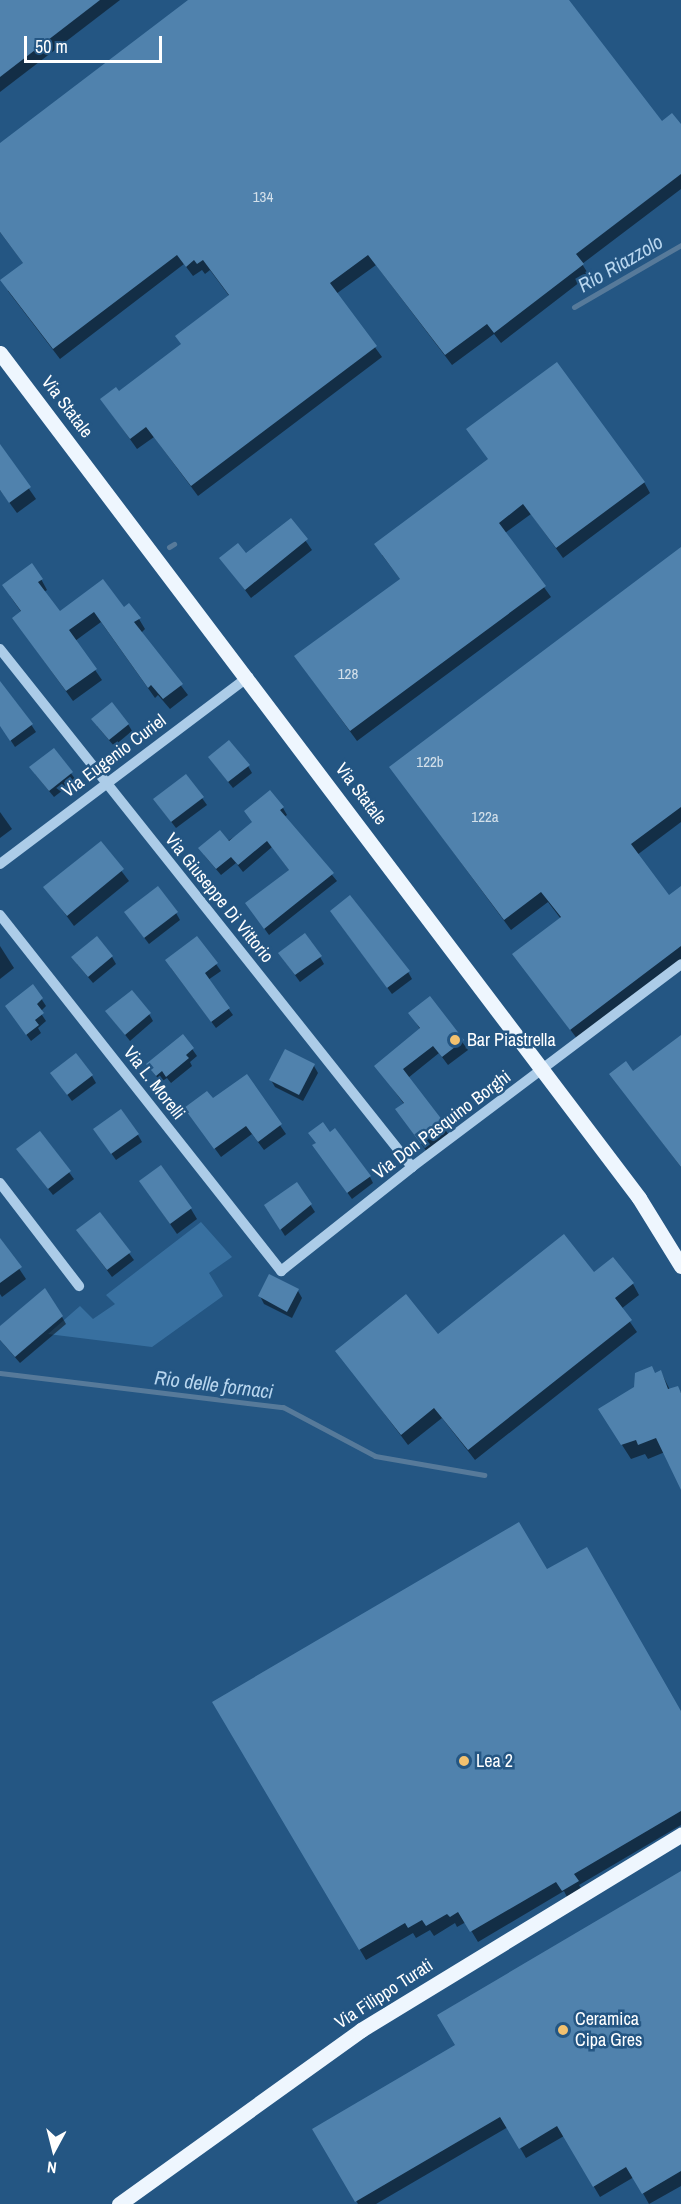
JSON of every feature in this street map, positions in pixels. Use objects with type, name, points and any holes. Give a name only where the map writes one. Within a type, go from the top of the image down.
[{"type":"main road","name":"Via Statale","points":[[0,353],[248,677],[639,1198],[681,1266]]},
{"type":"main road","name":"Via Filippo Turati","points":[[119,2204],[361,2030],[681,1836]]},
{"type":"street","name":"Via Giuseppe Di Vittorio","points":[[0,649],[412,1167]]},
{"type":"street","name":"Via Eugenio Curiel","points":[[0,864],[105,782],[248,677]]},
{"type":"street","name":"Via L. Morelli","points":[[0,915],[281,1271]]},
{"type":"street","name":"Via Don Pasquino Borghi","points":[[281,1271],[412,1167],[681,964]]},
{"type":"street","points":[[0,1183],[79,1286]]},
{"type":"shaded area","points":[[201,1222],[232,1257],[209,1273],[223,1296],[152,1347],[48,1334],[80,1306],[93,1319],[115,1304],[106,1295]]},
{"type":"building","points":[[0,0],[100,0],[0,77]]},
{"type":"building","points":[[188,0],[569,0],[662,121],[672,113],[681,124],[681,174],[576,254],[584,264],[494,333],[487,324],[445,355],[368,255],[330,283],[377,346],[191,486],[146,427],[130,439],[100,399],[116,387],[119,391],[181,344],[175,336],[229,295],[203,260],[197,264],[194,260],[186,267],[177,255],[53,349],[0,280],[23,263],[0,232],[0,143]]},
{"type":"building","points":[[557,362],[645,482],[556,548],[523,504],[499,523],[546,586],[350,731],[294,656],[400,579],[374,544],[488,459],[466,429]]},
{"type":"building","points":[[0,444],[31,487],[9,503],[0,490]]},
{"type":"building","points":[[291,518],[308,539],[245,590],[219,558],[238,543],[246,553]]},
{"type":"building","points":[[681,547],[681,807],[631,844],[669,895],[681,886],[681,946],[570,1030],[512,954],[561,917],[541,892],[504,920],[389,767]]},
{"type":"building","points":[[32,563],[43,579],[38,582],[60,611],[103,579],[124,607],[129,603],[141,618],[134,622],[183,684],[163,699],[151,685],[148,688],[94,612],[69,630],[97,669],[66,691],[12,618],[21,611],[2,585]]},
{"type":"building","points":[[0,681],[33,724],[10,741],[0,726]]},
{"type":"building","points":[[112,702],[129,724],[109,740],[91,719]]},
{"type":"building","points":[[229,740],[250,765],[228,782],[208,757]]},
{"type":"building","points":[[54,748],[73,772],[49,791],[29,767]]},
{"type":"building","points":[[186,774],[204,797],[171,822],[153,799]]},
{"type":"building","points":[[270,790],[284,807],[280,810],[334,873],[264,929],[245,903],[289,870],[267,841],[238,865],[231,857],[216,869],[198,848],[220,830],[229,841],[252,822],[244,811]]},
{"type":"building","points":[[101,841],[124,869],[67,916],[43,887]]},
{"type":"building","points":[[158,886],[178,912],[144,938],[124,912]]},
{"type":"building","points":[[350,895],[410,971],[387,988],[330,911]]},
{"type":"building","points":[[305,933],[322,956],[295,975],[278,953]]},
{"type":"building","points":[[97,936],[113,956],[88,977],[71,957]]},
{"type":"building","points":[[197,936],[218,963],[205,973],[230,1008],[211,1022],[165,960]]},
{"type":"building","points":[[33,984],[43,998],[37,1004],[44,1013],[35,1020],[39,1025],[26,1035],[5,1006]]},
{"type":"building","points":[[132,990],[151,1013],[125,1035],[105,1011]]},
{"type":"building","points":[[430,996],[464,1040],[442,1057],[433,1046],[403,1069],[446,1125],[421,1144],[395,1109],[404,1103],[374,1066],[420,1028],[408,1013]]},
{"type":"building","points":[[183,1034],[194,1048],[186,1055],[189,1058],[166,1077],[162,1071],[156,1076],[146,1064]]},
{"type":"building","points":[[681,1035],[681,1167],[609,1074],[626,1061],[633,1071]]},
{"type":"building","points":[[285,1049],[315,1064],[299,1095],[269,1080]]},
{"type":"building","points":[[76,1053],[93,1075],[67,1095],[50,1073]]},
{"type":"building","points":[[247,1074],[282,1124],[258,1142],[246,1126],[214,1149],[184,1108],[207,1091],[213,1098]]},
{"type":"building","points":[[121,1109],[139,1134],[111,1154],[93,1129]]},
{"type":"building","points":[[323,1122],[330,1132],[335,1128],[371,1176],[347,1193],[312,1145],[316,1143],[308,1133]]},
{"type":"building","points":[[40,1131],[71,1171],[48,1189],[16,1149]]},
{"type":"building","points":[[161,1165],[192,1208],[170,1224],[139,1181]]},
{"type":"building","points":[[297,1182],[312,1204],[280,1230],[264,1205]]},
{"type":"building","points":[[100,1212],[131,1252],[107,1270],[76,1230]]},
{"type":"building","points":[[564,1234],[594,1272],[613,1257],[634,1283],[615,1298],[632,1320],[468,1450],[434,1408],[401,1435],[335,1351],[406,1294],[438,1334]]},
{"type":"building","points":[[0,1238],[22,1267],[0,1283]]},
{"type":"building","points":[[269,1274],[299,1289],[287,1312],[258,1296]]},
{"type":"building","points":[[45,1288],[63,1316],[15,1357],[0,1340],[0,1326]]},
{"type":"building","points":[[652,1366],[655,1373],[661,1370],[668,1389],[678,1386],[681,1393],[681,1490],[656,1438],[638,1445],[636,1440],[621,1445],[598,1409],[634,1387],[635,1373]]},
{"type":"building","name":"Lea 2","points":[[519,1522],[547,1569],[587,1547],[681,1711],[681,1811],[574,1874],[579,1881],[562,1891],[556,1882],[470,1932],[458,1912],[450,1917],[447,1914],[426,1926],[422,1920],[408,1928],[405,1923],[359,1950],[212,1702]]},
{"type":"building","name":"Ceramica Cipa Gres","points":[[681,1871],[681,2171],[642,2194],[626,2167],[593,2187],[557,2126],[519,2149],[500,2117],[355,2202],[312,2129],[455,2045],[437,2015]]},
{"type":"waterway","name":"Rio Riazzolo","points":[[574,307],[681,245]]},
{"type":"waterway","name":"Rio Riazzolo","points":[[169,547],[174,544]]},
{"type":"waterway","name":"Rio delle fornaci","points":[[0,1373],[283,1407],[375,1456],[484,1475]]},
{"type":"place","name":"Bar Piastrella","points":[[455,1040]]},
{"type":"place","name":"Lea 2","points":[[464,1761]]},
{"type":"place","name":"Ceramica Cipa Gres","points":[[563,2030]]}]
